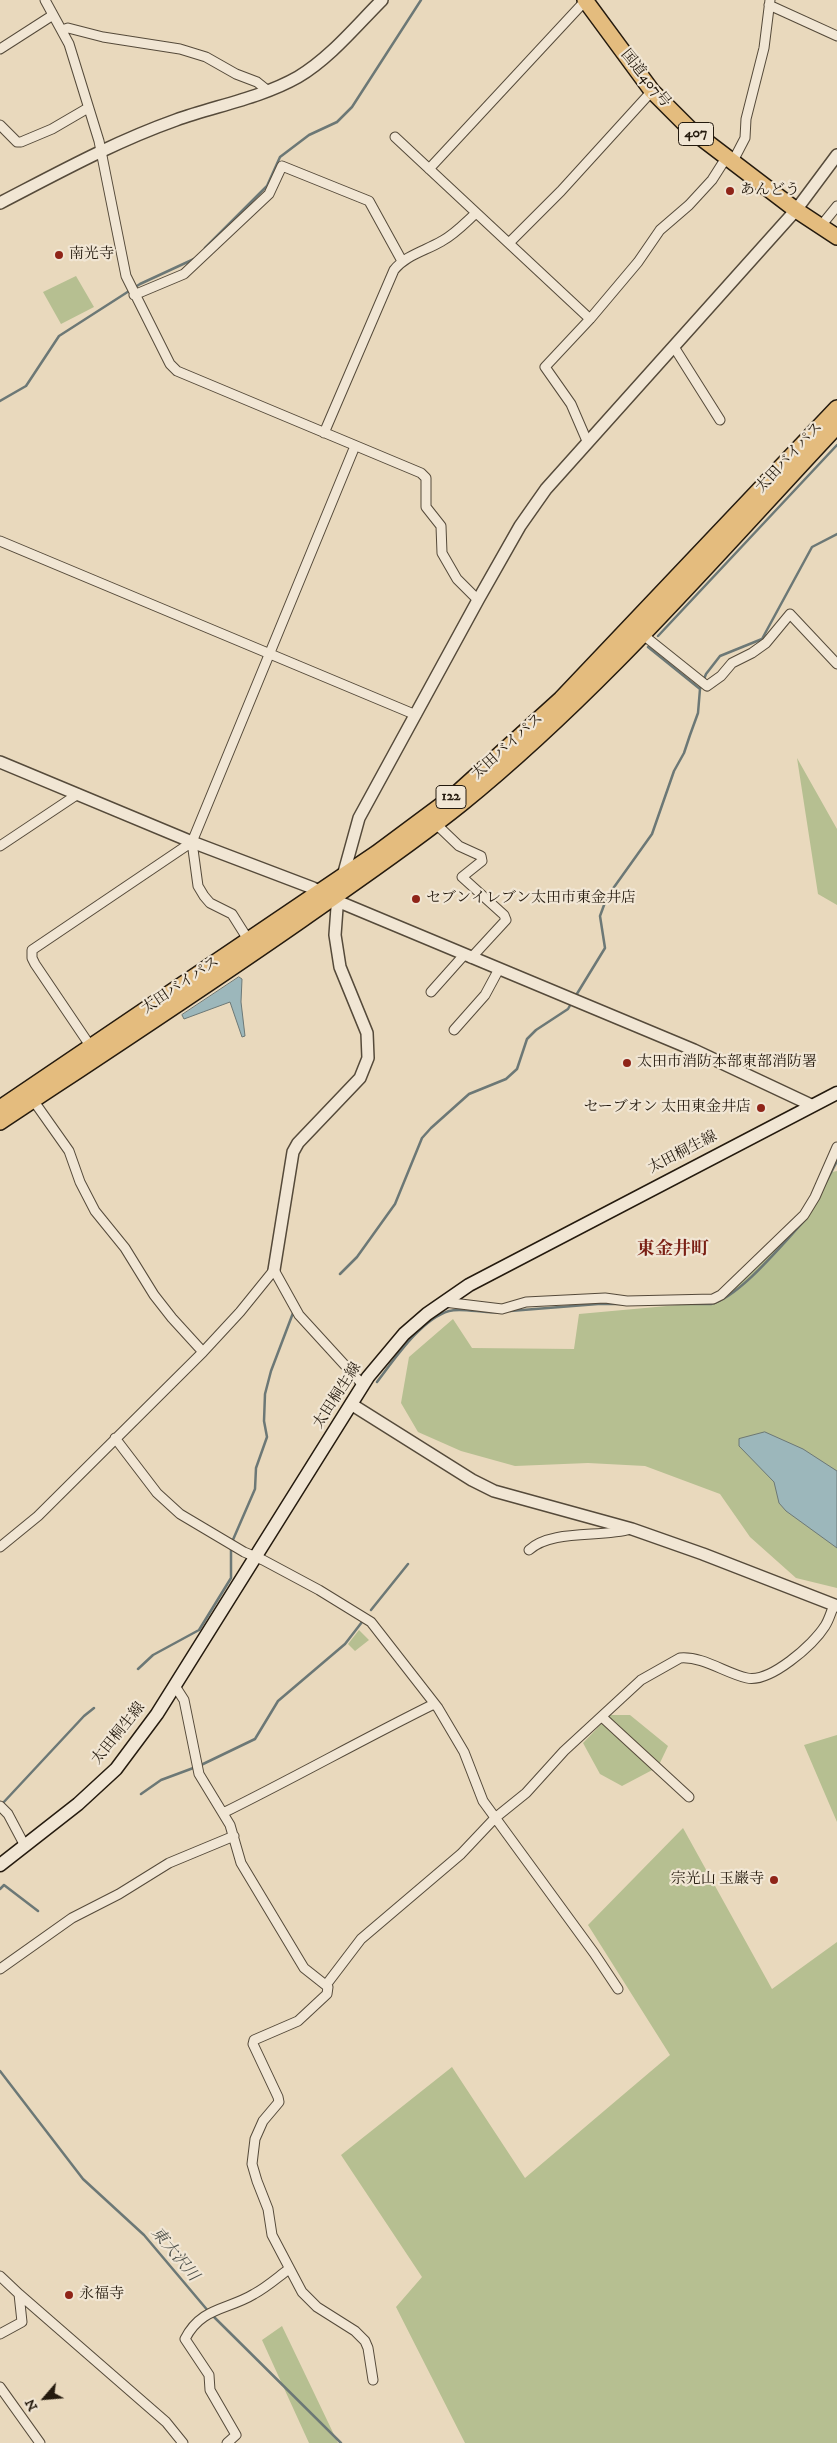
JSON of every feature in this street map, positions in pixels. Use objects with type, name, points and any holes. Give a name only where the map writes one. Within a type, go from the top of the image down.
[{"type":"highway","name":"国道407号","points":[[585,0],[652,91],[691,130],[729,161],[820,227],[837,237]]},
{"type":"highway","name":"太田バイパス","points":[[2,1103],[91,1047],[249,941],[332,896],[343,876],[455,795],[561,699],[837,408]]},
{"type":"highway","name":"太田バイパス","points":[[0,1122],[332,896],[435,823],[539,737],[642,634],[837,426]]},
{"type":"main road","name":"太田桐生線","points":[[0,1865],[78,1804],[116,1769],[157,1714],[363,1385],[404,1334],[444,1302],[519,1257],[837,1092]]},
{"type":"street","points":[[45,0],[69,44],[99,141],[122,258],[134,295],[174,370],[424,475],[426,506],[441,526],[442,553],[457,579],[478,600]]},
{"type":"street","points":[[0,203],[100,151],[175,120],[267,90],[297,77],[321,60],[382,0]]},
{"type":"street","points":[[428,169],[585,0]]},
{"type":"street","points":[[587,442],[570,404],[545,367],[590,319],[638,262],[660,230],[689,205],[729,161],[745,138],[746,119],[764,48],[770,3],[837,36]]},
{"type":"street","points":[[0,49],[53,15]]},
{"type":"street","points":[[62,30],[68,28],[102,37],[180,49],[206,57],[236,74],[257,82],[267,90]]},
{"type":"street","points":[[509,243],[561,191],[652,91]]},
{"type":"street","points":[[0,125],[17,142],[21,142],[52,128],[88,108]]},
{"type":"street","points":[[395,137],[590,319]]},
{"type":"street","points":[[343,876],[359,818],[478,600],[525,520],[546,489],[796,210],[837,155]]},
{"type":"street","points":[[134,295],[184,274],[268,194],[282,166],[369,201],[402,261]]},
{"type":"street","points":[[820,227],[837,206]]},
{"type":"street","points":[[324,433],[394,270],[402,261],[443,241],[476,213]]},
{"type":"street","points":[[674,347],[720,420]]},
{"type":"street","points":[[249,941],[232,914],[210,903],[198,886],[192,842],[355,446]]},
{"type":"street","points":[[0,541],[416,715]]},
{"type":"street","points":[[642,634],[707,686],[732,663],[752,654],[766,643],[790,614],[837,664]]},
{"type":"street","points":[[0,762],[192,842],[332,896],[468,956],[694,1050],[809,1104]]},
{"type":"street","points":[[0,846],[78,794]]},
{"type":"street","points":[[431,992],[506,920],[504,915],[462,877],[482,861],[481,856],[459,846],[435,823]]},
{"type":"street","points":[[91,1047],[35,964],[32,958],[32,950],[192,842]]},
{"type":"street","points":[[0,1547],[38,1516],[203,1352],[240,1312],[274,1270],[294,1152],[298,1144],[360,1078],[368,1058],[367,1034],[347,988],[336,952],[332,896]]},
{"type":"street","points":[[454,1030],[485,995],[499,969]]},
{"type":"street","points":[[33,1100],[69,1151],[80,1182],[95,1211],[125,1248],[154,1295],[203,1352]]},
{"type":"street","points":[[444,1302],[502,1309],[526,1302],[605,1298],[627,1301],[713,1299],[721,1295],[804,1215],[815,1197],[837,1147]]},
{"type":"street","points":[[274,1270],[299,1315],[363,1385]]},
{"type":"street","points":[[351,1404],[472,1480],[494,1491],[632,1529],[836,1605],[825,1626],[810,1644],[793,1659],[766,1675],[755,1679],[746,1678],[697,1659],[680,1658],[641,1680],[557,1758],[526,1794],[495,1818],[461,1854],[362,1939],[326,1984],[327,1994],[298,2022],[258,2038],[253,2044],[279,2102],[262,2121],[255,2139],[252,2164],[268,2208],[272,2235],[302,2292],[317,2307],[361,2336],[368,2348],[373,2380]]},
{"type":"street","points":[[115,1438],[157,1493],[180,1514],[364,1617],[373,1624],[447,1721],[464,1752],[480,1794],[495,1818],[594,1953],[618,1989]]},
{"type":"street","points":[[529,1550],[545,1539],[615,1534],[632,1529]]},
{"type":"street","points":[[175,1686],[184,1700],[194,1743],[197,1767],[234,1836],[241,1863],[304,1968],[326,1984]]},
{"type":"street","points":[[223,1813],[306,1773],[354,1744],[434,1704]]},
{"type":"street","points":[[602,1716],[689,1797]]},
{"type":"street","points":[[1,1807],[25,1846]]},
{"type":"street","points":[[0,1969],[72,1918],[119,1894],[169,1863],[234,1836]]},
{"type":"street","points":[[227,2443],[236,2435],[210,2390],[209,2375],[185,2339],[191,2327],[216,2309],[238,2303],[255,2294],[289,2268]]},
{"type":"street","points":[[0,2276],[166,2422],[183,2443]]},
{"type":"street","points":[[0,2334],[22,2322],[19,2294]]},
{"type":"street","points":[[0,2387],[40,2443]]},
{"type":"green space","points":[[76,276],[94,307],[61,324],[43,292]]},
{"type":"green space","points":[[797,758],[837,829],[837,905],[818,894]]},
{"type":"green space","points":[[837,1171],[837,1588],[796,1578],[750,1537],[720,1494],[645,1466],[588,1463],[515,1466],[461,1451],[418,1432],[401,1403],[409,1357],[453,1319],[472,1348],[574,1349],[579,1314],[722,1301],[807,1218],[832,1172]]},
{"type":"green space","points":[[359,1630],[369,1640],[355,1651],[348,1644]]},
{"type":"green space","points":[[610,1715],[630,1715],[668,1746],[658,1767],[622,1786],[600,1774],[583,1743]]},
{"type":"green space","points":[[837,1735],[837,1822],[804,1745]]},
{"type":"green space","points":[[683,1828],[772,1989],[837,1942],[837,2443],[465,2443],[396,2307],[422,2277],[341,2155],[452,2067],[525,2178],[670,2055],[588,1925]]},
{"type":"green space","points":[[282,2326],[338,2443],[309,2443],[262,2340]]},
{"type":"water","points":[[239,977],[242,979],[241,1002],[245,1036],[242,1037],[230,1002],[184,1019],[182,1015]]},
{"type":"water","points":[[765,1432],[803,1449],[837,1471],[837,1548],[786,1511],[779,1503],[774,1482],[739,1446],[739,1439]]},
{"type":"waterway","points":[[205,248],[267,186],[280,157],[309,135],[337,122],[352,107],[421,0]]},
{"type":"waterway","points":[[0,401],[26,386],[59,336],[140,284],[194,259]]},
{"type":"waterway","points":[[658,636],[837,445]]},
{"type":"waterway","points":[[575,997],[605,948],[600,916],[607,897],[652,834],[674,771],[684,753],[698,713],[700,689],[706,674],[720,656],[762,639],[812,547],[837,534]]},
{"type":"waterway","points":[[648,647],[700,689]]},
{"type":"waterway","points":[[340,1274],[357,1257],[395,1204],[422,1138],[469,1094],[506,1079],[517,1069],[527,1039],[536,1030],[568,1009],[572,1002]]},
{"type":"waterway","points":[[824,1186],[837,1161]]},
{"type":"waterway","points":[[510,1311],[598,1304],[711,1304],[723,1299],[748,1280],[806,1219]]},
{"type":"waterway","points":[[377,1382],[418,1331],[439,1315],[454,1310],[500,1312]]},
{"type":"waterway","points":[[232,1542],[255,1489],[256,1468],[267,1437],[264,1421],[265,1394],[271,1371],[293,1313]]},
{"type":"waterway","points":[[138,1669],[153,1655],[199,1630],[231,1578],[231,1547]]},
{"type":"waterway","points":[[371,1610],[408,1564]]},
{"type":"waterway","points":[[201,1765],[255,1739],[278,1701],[345,1644],[362,1622]]},
{"type":"waterway","points":[[2,1804],[84,1716],[94,1708]]},
{"type":"waterway","points":[[141,1794],[161,1780],[196,1767]]},
{"type":"waterway","points":[[0,1889],[4,1885],[38,1911]]},
{"type":"waterway","name":"東大沢川","points":[[0,2071],[83,2179],[144,2235],[209,2312]]},
{"type":"waterway","name":"東大沢川","points":[[213,2316],[341,2443]]},
{"type":"place","name":"あんどう","points":[[730,191]]},
{"type":"place","name":"南光寺","points":[[59,255]]},
{"type":"place","name":"セブンイレブン太田市東金井店","points":[[416,899]]},
{"type":"place","name":"太田市消防本部東部消防署","points":[[627,1063]]},
{"type":"place","name":"セーブオン 太田東金井店","points":[[761,1108]]},
{"type":"place","name":"宗光山 玉巌寺","points":[[774,1880]]},
{"type":"place","name":"永福寺","points":[[69,2295]]},
{"type":"district","name":"東金井町","points":[[673,1250]]}]
